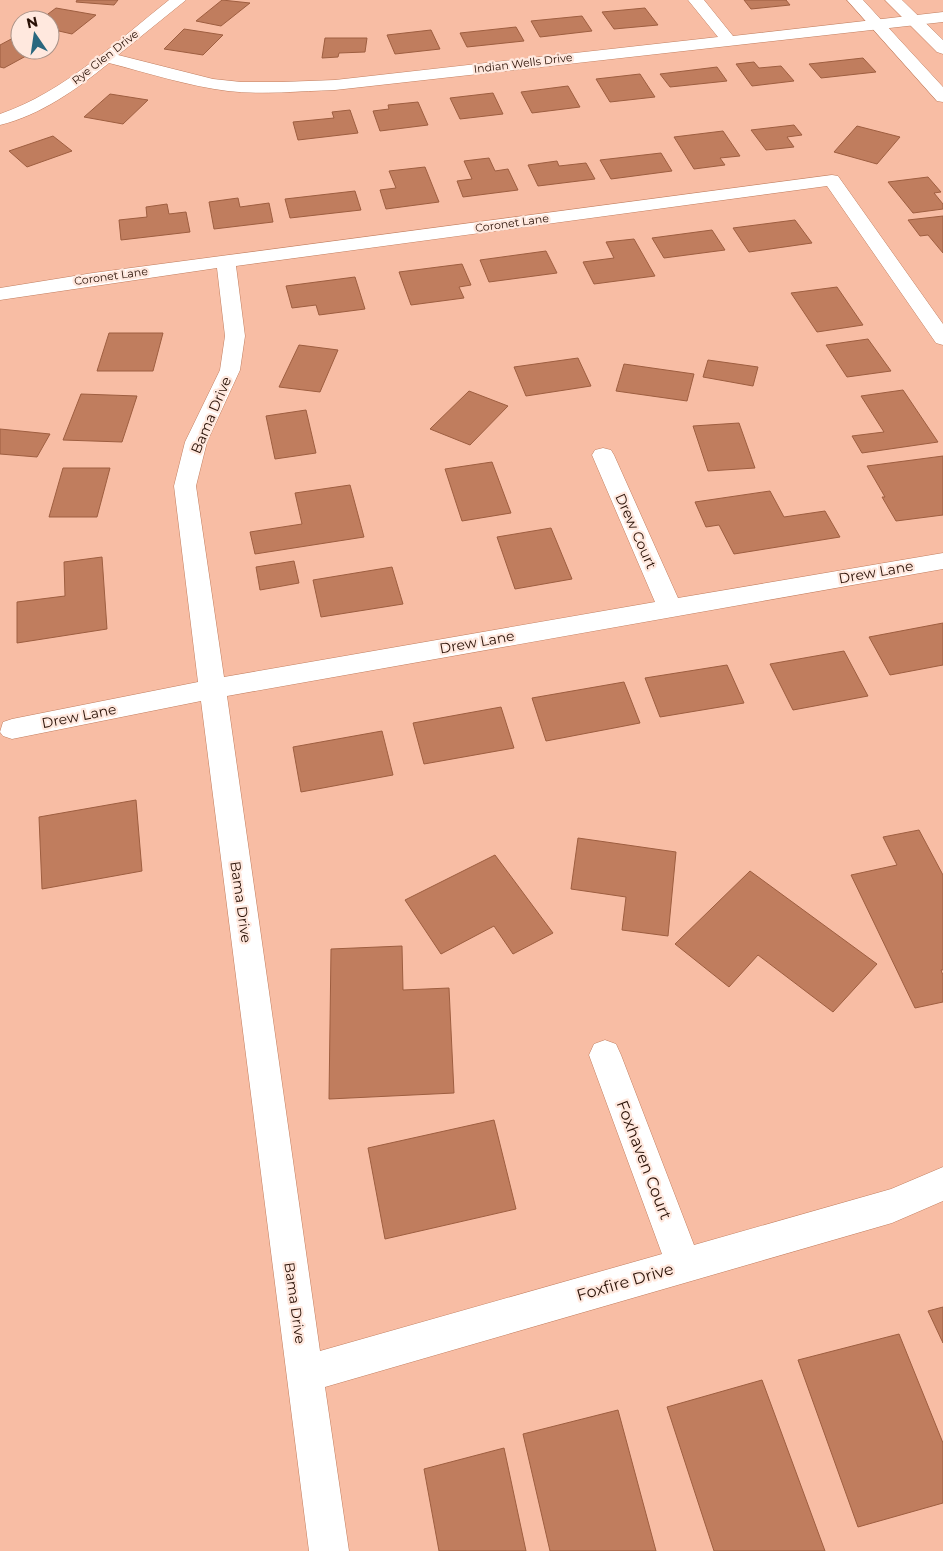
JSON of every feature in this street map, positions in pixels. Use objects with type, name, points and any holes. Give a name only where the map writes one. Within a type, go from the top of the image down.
[{"type":"street","name":"Rye Glen Drive","points":[[0,120],[28,110],[80,78],[178,0]]},
{"type":"street","points":[[696,0],[728,40]]},
{"type":"street","points":[[855,0],[879,24],[943,97]]},
{"type":"street","points":[[893,0],[943,49]]},
{"type":"street","name":"Indian Wells Drive","points":[[106,57],[202,82],[262,87],[335,85],[943,17]]},
{"type":"street","name":"Coronet Lane","points":[[0,294],[226,260],[832,180],[943,339]]},
{"type":"street","name":"Bama Drive","points":[[226,260],[235,336],[230,370],[196,442],[185,486],[328,1551]]},
{"type":"street","name":"Drew Court","points":[[603,455],[670,608]]},
{"type":"street","name":"Drew Lane","points":[[12,729],[212,689],[943,561]]},
{"type":"street","name":"Foxhaven Court","points":[[605,1054],[684,1266]]},
{"type":"street","name":"Foxfire Drive","points":[[304,1374],[892,1206],[943,1184]]},
{"type":"building","points":[[77,0],[118,0],[114,5],[76,2]]},
{"type":"building","points":[[222,0],[250,3],[221,26],[196,21]]},
{"type":"building","points":[[744,0],[786,0],[790,5],[751,9]]},
{"type":"building","points":[[56,8],[96,15],[72,34],[60,31],[60,10],[53,10]]},
{"type":"building","points":[[645,8],[658,25],[614,29],[602,12]]},
{"type":"building","points":[[582,16],[592,31],[540,37],[531,21]]},
{"type":"building","points":[[516,27],[524,41],[467,47],[460,33]]},
{"type":"building","points":[[184,29],[223,35],[203,55],[164,49]]},
{"type":"building","points":[[431,30],[440,49],[395,54],[387,35]]},
{"type":"building","points":[[325,38],[367,38],[365,52],[339,53],[338,57],[322,58]]},
{"type":"building","points":[[10,40],[10,60],[19,60],[4,68],[0,67],[0,45]]},
{"type":"building","points":[[863,58],[876,72],[821,78],[809,64]]},
{"type":"building","points":[[754,62],[759,68],[781,66],[794,81],[752,86],[736,64]]},
{"type":"building","points":[[717,67],[727,81],[670,87],[660,74]]},
{"type":"building","points":[[640,74],[655,97],[610,102],[596,79]]},
{"type":"building","points":[[568,86],[580,107],[532,113],[521,92]]},
{"type":"building","points":[[493,93],[503,114],[460,119],[450,98]]},
{"type":"building","points":[[110,94],[148,100],[123,124],[84,117]]},
{"type":"building","points":[[418,102],[428,125],[380,131],[373,111],[389,109],[388,105]]},
{"type":"building","points":[[350,110],[358,133],[298,140],[293,122],[334,118],[332,112]]},
{"type":"building","points":[[794,125],[802,135],[787,137],[794,147],[766,150],[751,130]]},
{"type":"building","points":[[857,126],[900,137],[877,164],[834,152]]},
{"type":"building","points":[[723,131],[740,156],[720,158],[725,165],[694,169],[674,137]]},
{"type":"building","points":[[53,136],[72,151],[27,167],[9,151]]},
{"type":"building","points":[[661,153],[672,171],[611,179],[600,160]]},
{"type":"building","points":[[489,158],[495,171],[508,169],[518,190],[463,197],[457,181],[472,179],[464,161]]},
{"type":"building","points":[[557,161],[559,166],[586,163],[595,179],[538,186],[528,165]]},
{"type":"building","points":[[425,167],[439,202],[386,209],[380,190],[396,188],[389,171]]},
{"type":"building","points":[[928,177],[941,192],[934,193],[943,204],[943,209],[913,213],[888,182]]},
{"type":"building","points":[[355,191],[361,210],[290,218],[285,199]]},
{"type":"building","points":[[238,198],[240,207],[269,203],[273,222],[214,229],[209,202]]},
{"type":"building","points":[[167,204],[169,214],[186,212],[190,232],[121,240],[119,220],[147,217],[146,207]]},
{"type":"building","points":[[943,216],[943,253],[928,235],[920,236],[908,220]]},
{"type":"building","points":[[795,220],[812,243],[749,252],[733,228]]},
{"type":"building","points":[[712,230],[725,250],[664,258],[652,238]]},
{"type":"building","points":[[634,239],[655,276],[594,284],[583,262],[614,258],[606,242]]},
{"type":"building","points":[[546,251],[557,273],[489,282],[480,260]]},
{"type":"building","points":[[462,264],[471,285],[459,287],[464,298],[411,305],[399,272]]},
{"type":"building","points":[[355,277],[365,309],[319,315],[316,305],[292,308],[286,286]]},
{"type":"building","points":[[837,287],[863,325],[817,332],[791,293]]},
{"type":"building","points":[[109,333],[163,333],[153,371],[97,371]]},
{"type":"building","points":[[868,339],[891,371],[847,377],[826,345]]},
{"type":"building","points":[[299,345],[338,350],[320,392],[279,387]]},
{"type":"building","points":[[578,358],[591,386],[526,396],[514,367]]},
{"type":"building","points":[[708,360],[758,367],[753,386],[703,377]]},
{"type":"building","points":[[624,364],[694,374],[687,401],[616,391]]},
{"type":"building","points":[[903,390],[938,442],[862,453],[852,436],[884,432],[861,396]]},
{"type":"building","points":[[469,391],[508,406],[470,445],[430,429]]},
{"type":"building","points":[[81,394],[137,396],[122,442],[63,440]]},
{"type":"building","points":[[306,410],[316,453],[275,459],[266,416]]},
{"type":"building","points":[[739,423],[755,468],[708,471],[693,426]]},
{"type":"building","points":[[0,429],[50,434],[37,457],[0,454]]},
{"type":"building","points":[[943,456],[943,515],[896,521],[867,466]]},
{"type":"building","points":[[492,462],[511,513],[462,521],[445,469]]},
{"type":"building","points":[[63,468],[110,468],[97,517],[49,517]]},
{"type":"building","points":[[350,485],[364,537],[255,554],[250,532],[302,524],[295,493]]},
{"type":"building","points":[[770,491],[784,517],[825,511],[840,537],[734,554],[719,525],[706,527],[695,502]]},
{"type":"building","points":[[551,528],[572,579],[515,589],[497,537]]},
{"type":"building","points":[[102,557],[107,629],[17,643],[17,602],[65,596],[64,562]]},
{"type":"building","points":[[294,561],[299,583],[260,590],[256,567]]},
{"type":"building","points":[[392,567],[403,604],[321,617],[313,580]]},
{"type":"building","points":[[943,623],[943,665],[890,675],[869,637]]},
{"type":"building","points":[[844,651],[868,696],[793,710],[770,664]]},
{"type":"building","points":[[727,665],[744,703],[660,717],[645,678]]},
{"type":"building","points":[[624,682],[640,723],[546,741],[532,698]]},
{"type":"building","points":[[501,707],[514,748],[424,764],[413,723]]},
{"type":"building","points":[[382,731],[393,775],[301,792],[293,747]]},
{"type":"building","points":[[136,800],[142,871],[42,889],[39,817]]},
{"type":"building","points":[[919,830],[943,875],[943,970],[941,970],[943,975],[943,1002],[915,1008],[851,875],[897,865],[883,837]]},
{"type":"building","points":[[578,838],[676,852],[668,936],[622,930],[626,897],[571,889]]},
{"type":"building","points":[[495,855],[553,933],[513,954],[494,926],[441,954],[405,900]]},
{"type":"building","points":[[750,871],[877,964],[833,1012],[758,955],[729,987],[675,944]]},
{"type":"building","points":[[402,946],[403,990],[449,988],[454,1093],[329,1099],[331,949]]},
{"type":"building","points":[[494,1120],[516,1209],[385,1239],[368,1148]]},
{"type":"building","points":[[943,1307],[943,1343],[928,1311]]},
{"type":"building","points":[[899,1334],[943,1443],[943,1503],[858,1527],[798,1360]]},
{"type":"building","points":[[762,1380],[825,1551],[714,1551],[667,1407]]},
{"type":"building","points":[[618,1410],[656,1551],[550,1551],[523,1434]]},
{"type":"building","points":[[504,1448],[526,1551],[439,1551],[424,1469]]}]
